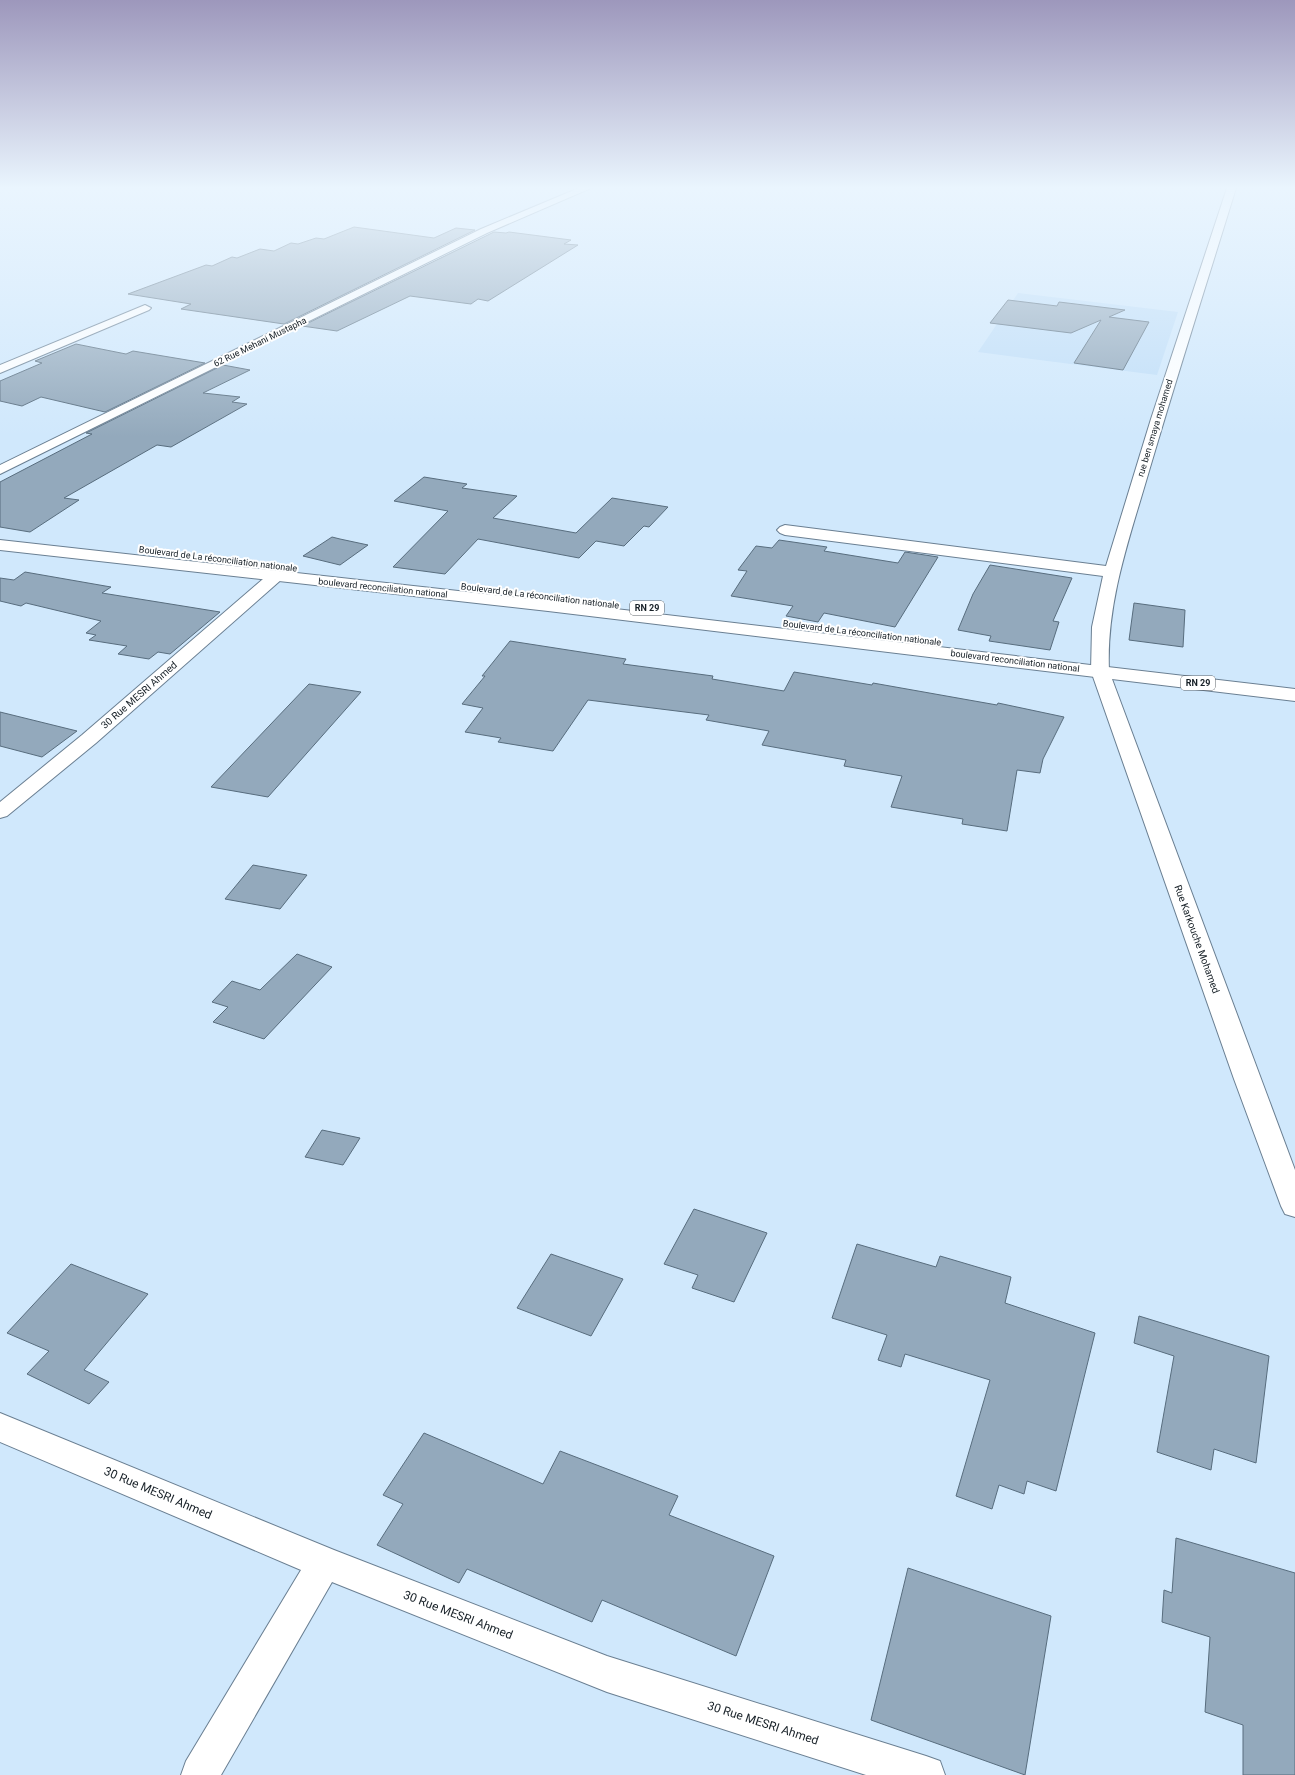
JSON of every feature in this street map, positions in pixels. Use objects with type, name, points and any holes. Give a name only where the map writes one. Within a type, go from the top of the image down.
[{"type":"main road","name":"62 Rue Mehani Mustapha","points":[[0,470],[403,271]]},
{"type":"main road","name":"rue ben smaya mohamed","points":[[1100,666],[1104,604],[1163,398],[1205,271]]},
{"type":"main road","points":[[0,369],[145,308]]},
{"type":"main road","points":[[785,530],[1113,572]]},
{"type":"main road","name":"Boulevard de La réconciliation nationale","points":[[0,534],[1100,666],[1295,695]]},
{"type":"main road","name":"boulevard reconciliation national","points":[[0,545],[1100,666]]},
{"type":"main road","name":"30 Rue MESRI Ahmed","points":[[0,812],[89,739],[276,576]]},
{"type":"main road","name":"Boulevard de La réconciliation nationale","points":[[1100,666],[1295,682]]},
{"type":"main road","name":"Rue Karkouche Mohamed","points":[[1100,666],[1242,1064],[1295,1206]]},
{"type":"main road","name":"30 Rue MESRI Ahmed","points":[[0,1427],[324,1563],[607,1674],[926,1775]]},
{"type":"main road","points":[[200,1775],[324,1563]]},
{"type":"shaded area","points":[[1018,293],[1178,312],[1157,375],[978,352]]},
{"type":"building","points":[[190,271],[392,271],[284,324],[181,309],[191,304],[128,294]]},
{"type":"building","points":[[415,271],[536,271],[488,301],[478,299],[471,304],[410,296],[337,331],[302,326]]},
{"type":"building","points":[[1008,300],[1057,306],[1059,302],[1125,310],[1109,317],[1149,322],[1123,370],[1074,363],[1101,320],[1071,333],[990,323]]},
{"type":"building","points":[[76,344],[126,354],[133,351],[205,363],[105,412],[41,397],[22,406],[0,401],[0,381],[42,363],[35,361]]},
{"type":"building","points":[[223,365],[250,370],[203,393],[240,397],[232,402],[247,404],[171,447],[157,445],[64,498],[79,500],[30,532],[0,527],[0,482],[92,434],[86,433]]},
{"type":"building","points":[[424,477],[467,484],[462,488],[517,496],[493,518],[576,533],[612,498],[668,507],[649,527],[644,526],[624,546],[596,541],[579,558],[478,539],[445,574],[393,567],[448,511],[394,501]]},
{"type":"building","points":[[332,537],[368,545],[340,565],[303,556]]},
{"type":"building","points":[[779,540],[827,547],[824,551],[898,563],[905,552],[938,557],[895,627],[824,613],[818,622],[786,616],[793,606],[731,596],[747,571],[738,570],[756,546],[772,548]]},
{"type":"building","points":[[990,565],[1072,578],[1053,621],[1059,622],[1050,650],[989,641],[991,636],[958,630],[973,594]]},
{"type":"building","points":[[25,572],[111,587],[102,593],[220,612],[170,654],[158,652],[149,659],[118,654],[127,646],[89,640],[96,635],[86,633],[101,621],[26,603],[21,606],[0,601],[0,578],[14,580]]},
{"type":"building","points":[[1134,603],[1185,610],[1183,647],[1129,640]]},
{"type":"building","points":[[510,641],[626,659],[623,664],[713,676],[712,679],[784,691],[794,672],[872,685],[873,683],[997,705],[998,703],[1064,717],[1043,759],[1040,773],[1017,770],[1007,831],[962,824],[963,819],[891,807],[902,776],[844,766],[846,760],[762,745],[769,731],[706,720],[709,715],[588,700],[553,751],[498,742],[501,738],[465,732],[483,708],[462,704],[485,676],[482,676]]},
{"type":"building","points":[[309,684],[361,692],[268,797],[211,787]]},
{"type":"building","points":[[0,712],[77,731],[42,757],[0,746]]},
{"type":"building","points":[[253,865],[307,875],[280,909],[225,899]]},
{"type":"building","points":[[297,954],[332,967],[264,1039],[213,1022],[228,1007],[212,1002],[232,981],[260,990]]},
{"type":"building","points":[[322,1130],[360,1138],[343,1165],[305,1157]]},
{"type":"building","points":[[694,1209],[767,1233],[734,1302],[692,1288],[698,1275],[664,1264]]},
{"type":"building","points":[[857,1244],[936,1267],[940,1256],[1011,1277],[1005,1303],[1095,1333],[1056,1491],[1027,1481],[1024,1494],[999,1485],[992,1509],[956,1496],[990,1380],[905,1354],[901,1367],[878,1360],[887,1335],[832,1318]]},
{"type":"building","points":[[551,1254],[623,1279],[591,1336],[517,1308]]},
{"type":"building","points":[[71,1264],[148,1294],[84,1370],[109,1382],[89,1404],[27,1374],[49,1351],[7,1333]]},
{"type":"building","points":[[1139,1316],[1269,1356],[1256,1463],[1214,1449],[1211,1470],[1157,1452],[1174,1356],[1134,1343]]},
{"type":"building","points":[[424,1433],[543,1484],[560,1451],[678,1496],[669,1515],[774,1556],[736,1656],[602,1600],[592,1622],[467,1569],[459,1583],[377,1545],[403,1504],[383,1495]]},
{"type":"building","points":[[1176,1538],[1295,1573],[1295,1775],[1243,1775],[1243,1725],[1205,1712],[1210,1637],[1162,1622],[1164,1590],[1172,1593]]},
{"type":"building","points":[[908,1568],[1051,1616],[1025,1775],[871,1720]]}]
